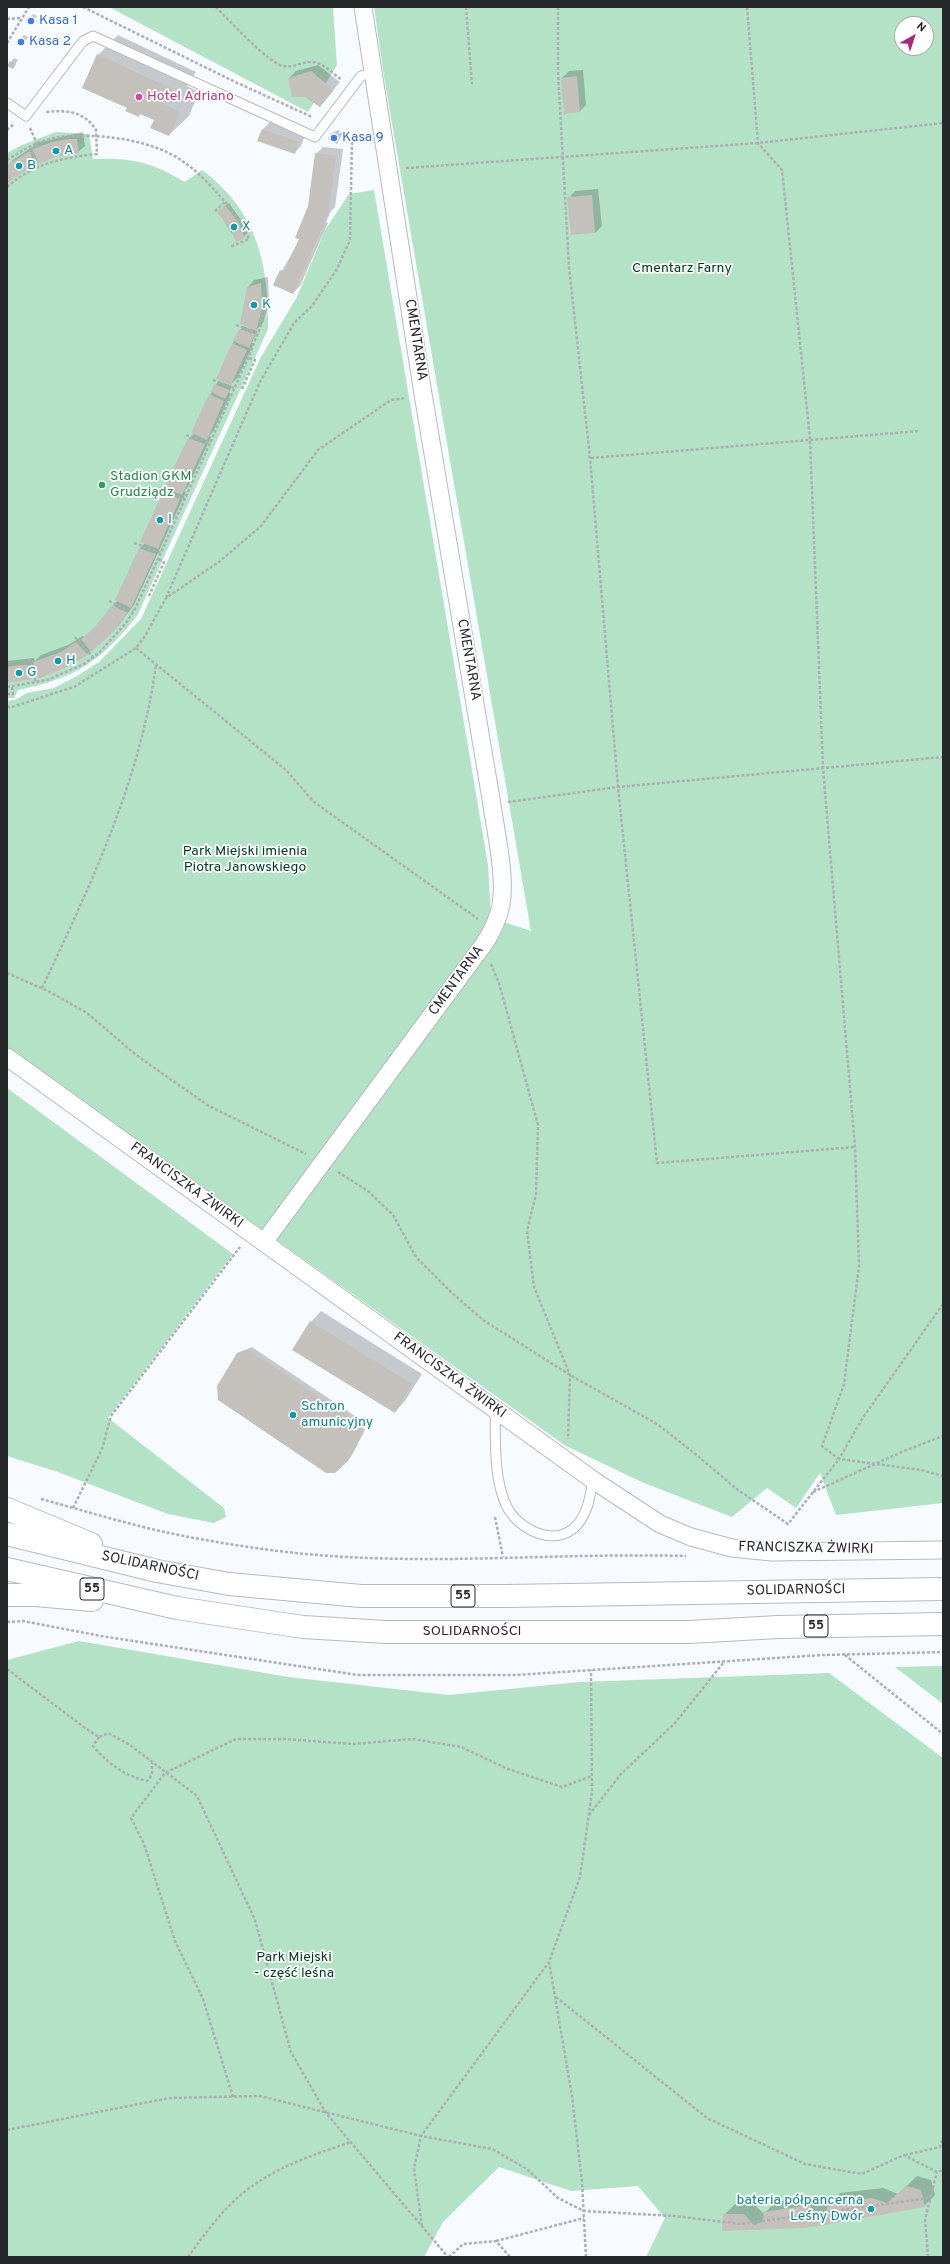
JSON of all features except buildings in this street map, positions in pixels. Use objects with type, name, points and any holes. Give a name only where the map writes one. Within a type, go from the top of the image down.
[{"type":"main road","points":[[7,1509],[157,1571]]},
{"type":"main road","name":"SOLIDARNOŚCI","points":[[7,1534],[157,1571],[230,1584],[361,1596],[506,1596],[943,1589]]},
{"type":"main road","name":"SOLIDARNOŚCI","points":[[7,1569],[177,1608],[303,1628],[386,1632],[689,1632],[778,1627],[943,1624]]},
{"type":"main road","points":[[7,1595],[36,1595],[177,1608]]},
{"type":"street","name":"CMENTARNA","points":[[258,1237],[322,1163],[484,944],[494,929],[501,905],[501,870],[492,805],[423,394],[363,7]]},
{"type":"street","name":"FRANCISZKA ŻWIRKI","points":[[7,1057],[593,1480],[660,1524],[691,1537],[732,1548],[772,1552],[943,1550]]},
{"type":"lane","points":[[7,103],[26,116],[83,41],[93,36],[315,137],[361,76],[374,72]]},
{"type":"lane","points":[[494,1408],[498,1480],[504,1498],[516,1521],[528,1531],[544,1535],[560,1535],[576,1526],[586,1510],[593,1480]]},
{"type":"path","points":[[7,43],[29,7]]},
{"type":"path","points":[[7,707],[12,707],[74,687],[136,648],[145,636],[166,598],[260,382],[294,323],[312,306],[338,269],[350,240],[352,141],[325,123],[231,80],[83,7]]},
{"type":"path","points":[[216,7],[247,39],[282,66],[299,66],[311,62],[323,66],[351,88]]},
{"type":"path","points":[[466,7],[472,84]]},
{"type":"path","points":[[558,7],[558,72],[569,267],[590,458],[618,787],[657,1163],[855,1147]]},
{"type":"path","points":[[747,7],[758,143],[782,170],[810,439],[823,768],[855,1147],[859,1266],[844,1384],[822,1446],[839,1459],[921,1470],[943,1476]]},
{"type":"path","points":[[7,19],[22,18]]},
{"type":"path","points":[[7,130],[26,116],[68,111],[83,116],[92,123],[96,130],[96,154],[54,160],[38,166],[7,187]]},
{"type":"path","points":[[388,170],[758,143],[943,123]]},
{"type":"path","points":[[31,128],[36,144]]},
{"type":"path","points":[[7,160],[36,144],[59,137],[96,136],[134,141],[172,155],[185,162],[210,184],[237,216],[249,239],[230,247]]},
{"type":"path","points":[[30,147],[38,166]]},
{"type":"path","points":[[215,211],[225,202]]},
{"type":"path","points":[[7,687],[36,683],[68,671],[93,657],[111,640],[133,612],[259,334],[265,306]]},
{"type":"path","points":[[236,325],[259,334]]},
{"type":"path","points":[[242,389],[255,360],[248,358]]},
{"type":"path","points":[[213,380],[234,388]]},
{"type":"path","points":[[166,598],[220,561],[261,526],[318,450],[391,400],[423,394]]},
{"type":"path","points":[[590,458],[919,431]]},
{"type":"path","points":[[186,435],[210,444]]},
{"type":"path","points":[[159,488],[185,498]]},
{"type":"path","points":[[134,543],[161,553]]},
{"type":"path","points":[[149,596],[164,562],[158,559]]},
{"type":"path","points":[[109,601],[133,612]]},
{"type":"path","points":[[75,637],[93,657]]},
{"type":"path","points":[[136,648],[220,718],[286,770],[314,802],[458,906],[494,929]]},
{"type":"path","points":[[29,659],[36,683]]},
{"type":"path","points":[[42,988],[118,816],[151,706],[156,664]]},
{"type":"path","points":[[7,694],[13,694],[12,687]]},
{"type":"path","points":[[492,805],[618,787],[943,757]]},
{"type":"path","points":[[484,944],[498,983],[538,1125],[536,1194],[527,1231],[534,1286],[570,1375],[567,1461]]},
{"type":"path","points":[[7,973],[42,988],[87,1013],[136,1055],[209,1106],[322,1163],[368,1191],[393,1215],[416,1257],[451,1292],[483,1320],[570,1375],[657,1424],[738,1490],[788,1524],[839,1459],[862,1419],[943,1304]]},
{"type":"path","points":[[73,1508],[102,1449],[111,1416],[258,1237]]},
{"type":"path","points":[[812,1493],[874,1464],[943,1436]]},
{"type":"path","points":[[503,1557],[493,1506],[504,1498]]},
{"type":"path","points":[[40,1499],[173,1534],[251,1548],[368,1558],[625,1554],[690,1556]]},
{"type":"path","points":[[7,1622],[23,1621],[101,1636],[357,1675],[516,1675],[845,1654],[943,1652]]},
{"type":"path","points":[[845,1654],[870,1677],[943,1734]]},
{"type":"path","points":[[589,1815],[621,1774],[675,1723],[724,1662]]},
{"type":"path","points":[[7,1669],[99,1737]]},
{"type":"path","points":[[422,2226],[414,2169],[421,2136],[549,1962],[580,1877],[589,1815],[592,1776],[591,1670]]},
{"type":"path","points":[[152,1763],[152,1776],[147,1781],[134,1778],[103,1759],[93,1746],[99,1737],[108,1733],[130,1745],[196,1796],[254,1920],[291,2052],[326,2113],[449,2257],[463,2244],[496,2241],[584,2218]]},
{"type":"path","points":[[233,2096],[203,1999],[175,1940],[144,1844],[131,1818],[165,1773],[236,1739],[285,1739],[353,1744],[413,1739],[461,1747],[508,1769],[562,1787],[592,1776]]},
{"type":"path","points":[[549,1962],[572,2096],[584,2211],[586,2257]]},
{"type":"path","points":[[555,1997],[708,2118],[806,2164],[862,2174],[904,2155],[940,2147],[943,2138]]},
{"type":"path","points":[[7,2130],[169,2098],[260,2096],[421,2136],[492,2149],[527,2169],[558,2198],[584,2211],[674,2216],[741,2224],[930,2198]]},
{"type":"path","points":[[188,2257],[215,2220],[254,2184],[310,2156],[350,2142]]},
{"type":"path","points":[[904,2155],[937,2172],[943,2170]]},
{"type":"path","points":[[928,2257],[925,2219],[937,2172]]},
{"type":"path","points":[[496,2241],[510,2257]]},
{"type":"green space","points":[[109,7],[333,7],[337,65],[308,112]]},
{"type":"green space","name":"Cmentarz Farny","points":[[374,7],[943,7],[943,1503],[836,1515],[820,1473],[796,1508],[767,1488],[732,1517],[644,1483],[566,1446],[7,1048],[7,701],[15,700],[27,693],[54,688],[77,676],[99,662],[141,619],[261,357],[297,297],[325,230],[349,194],[374,190],[488,865],[491,918],[531,931],[384,77]]},
{"type":"green space","name":"Stadion GKM Grudziądz","points":[[56,132],[89,134],[93,159],[120,159],[141,163],[162,170],[185,182],[202,170],[221,186],[236,203],[256,240],[266,282],[268,329],[137,616],[111,645],[85,666],[56,680],[18,690],[14,698],[7,698],[7,153],[22,145]]},
{"type":"green space","points":[[7,1088],[233,1254],[108,1418],[224,1508],[226,1517],[214,1523],[168,1514],[55,1471],[7,1456]]},
{"type":"green space","name":"Park Miejski - część leśna","points":[[79,1641],[288,1677],[449,1695],[580,1682],[829,1673],[943,1758],[943,2257],[646,2257],[665,2218],[638,2186],[571,2191],[499,2167],[443,2222],[424,2257],[7,2257],[7,1660]]},
{"type":"green space","points":[[943,1666],[943,1704],[895,1667]]},
{"type":"place","name":"Kasa 1","points":[[31,21]]},
{"type":"place","name":"Kasa 2","points":[[21,42]]},
{"type":"place","name":"Hotel Adriano","points":[[139,97]]},
{"type":"place","name":"Kasa 9","points":[[334,138]]},
{"type":"place","name":"A","points":[[56,151]]},
{"type":"place","name":"B","points":[[19,166]]},
{"type":"place","name":"X","points":[[234,227]]},
{"type":"place","name":"K","points":[[254,305]]},
{"type":"place","name":"Stadion GKM Grudziądz","points":[[102,485]]},
{"type":"place","name":"I","points":[[160,520]]},
{"type":"place","name":"H","points":[[58,661]]},
{"type":"place","name":"G","points":[[19,673]]},
{"type":"place","name":"Schron amunicyjny","points":[[293,1415]]},
{"type":"place","name":"bateria półpancerna Leśny Dwór","points":[[871,2209]]},
{"type":"park label","name":"Park Miejski imienia Piotra Janowskiego","points":[[245,860]]}]
